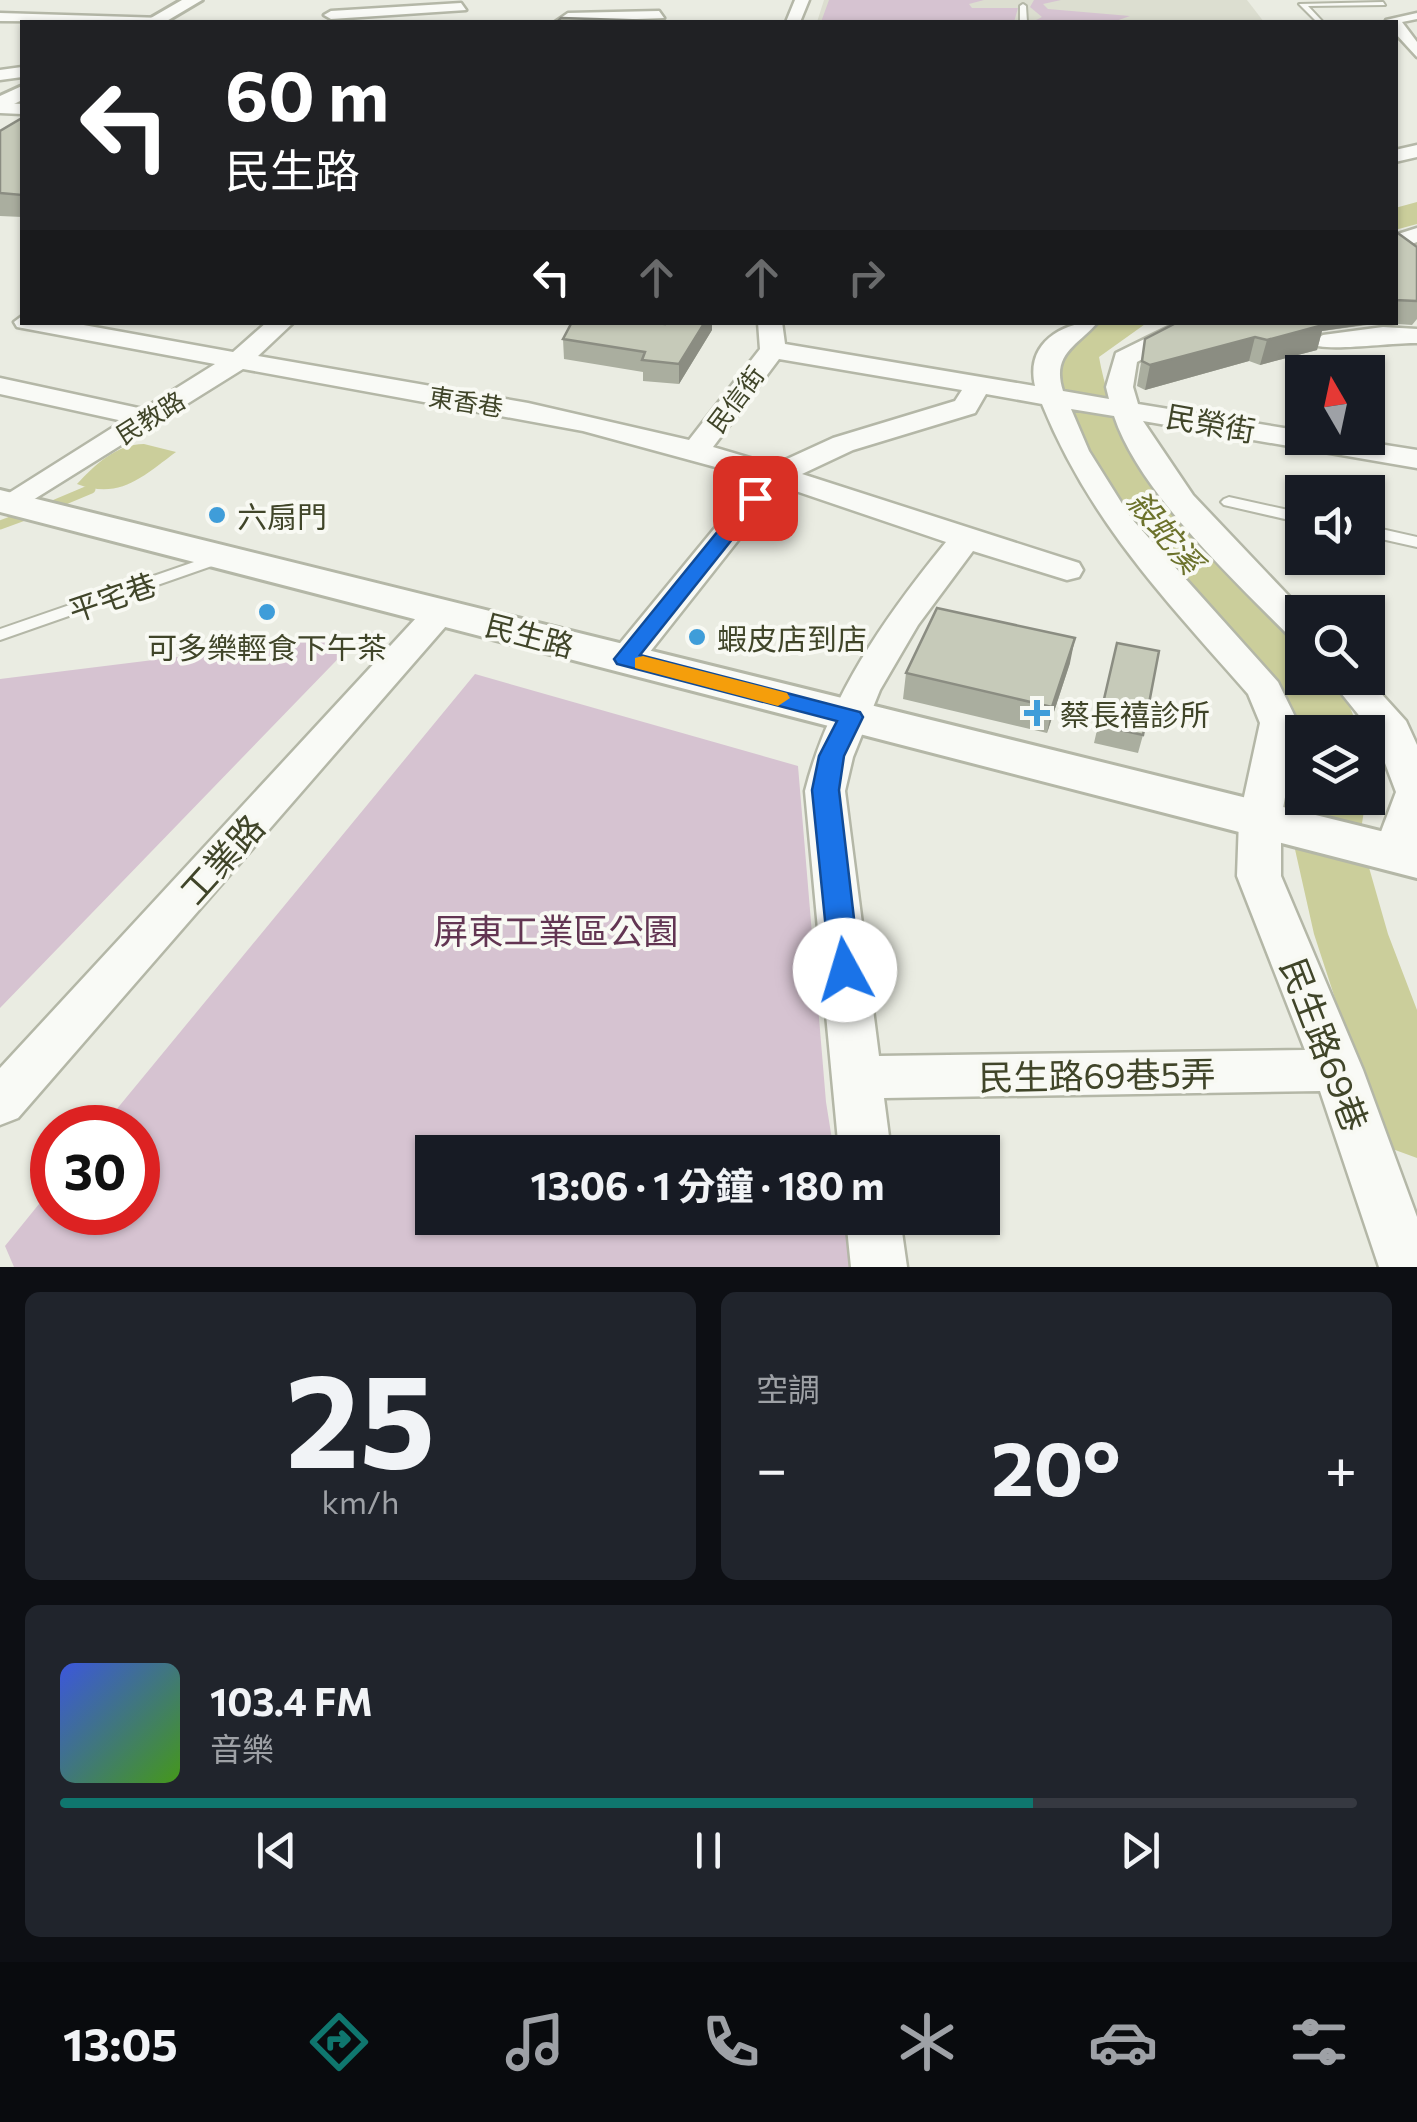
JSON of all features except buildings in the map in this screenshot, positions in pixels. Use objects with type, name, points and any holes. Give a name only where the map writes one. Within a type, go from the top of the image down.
[{"type":"street","points":[[0,17],[36,0]]},
{"type":"street","points":[[157,20],[194,0]]},
{"type":"street","points":[[326,19],[353,0]]},
{"type":"street","points":[[326,19],[461,7]]},
{"type":"street","points":[[565,20],[659,16]]},
{"type":"street","points":[[0,17],[92,20]]},
{"type":"street","points":[[1400,33],[1413,60]]},
{"type":"street","name":"東香巷","points":[[39,325],[235,363],[531,412],[694,453]]},
{"type":"street","name":"民教路","points":[[6,502],[235,363],[279,325]]},
{"type":"street","name":"民信街","points":[[770,325],[773,350],[694,453],[1067,570]]},
{"type":"street","points":[[773,350],[1052,396],[1046,374],[1055,345],[1082,325]]},
{"type":"street","points":[[1192,325],[1125,358],[1119,368],[1124,407],[1145,449],[1198,522],[1285,612]]},
{"type":"street","points":[[1323,343],[1383,334],[1417,336]]},
{"type":"street","points":[[0,386],[146,418]]},
{"type":"street","points":[[626,659],[773,476],[843,444],[965,406],[978,386]]},
{"type":"street","name":"民榮街","points":[[1052,396],[1417,459]]},
{"type":"street","name":"民生路69巷","points":[[1052,396],[1071,448],[1114,522],[1266,690],[1279,723],[1260,820],[1259,876],[1338,1070],[1408,1267]]},
{"type":"street","name":"民生路","points":[[6,502],[1405,856]]},
{"type":"street","points":[[864,1135],[826,790],[831,756],[908,611],[966,538]]},
{"type":"street","name":"工業路","points":[[0,1103],[440,610]]},
{"type":"street","points":[[1362,695],[1392,730],[1417,791],[1405,856]]},
{"type":"street","name":"民生路69巷5弄","points":[[856,1077],[1338,1070]]},
{"type":"street","points":[[875,1235],[880,1267]]},
{"type":"lane","points":[[1319,20],[1302,4],[1401,10]]},
{"type":"lane","points":[[1023,6],[1024,20]]},
{"type":"lane","points":[[1230,502],[1285,514]]},
{"type":"lane","points":[[1385,535],[1417,542]]},
{"type":"lane","name":"平宅巷","points":[[0,635],[224,556]]},
{"type":"shaded area","points":[[824,0],[1247,0],[1262,20],[818,20]]},
{"type":"shaded area","points":[[144,444],[176,452],[141,477],[118,487],[77,484],[115,452]]},
{"type":"green space","points":[[829,0],[984,0],[969,4],[972,8],[1018,8],[1015,20],[822,20]]},
{"type":"green space","points":[[1034,0],[1061,0],[1043,4],[1048,9],[1130,16],[1119,20],[1036,20],[1042,17],[1030,7]]},
{"type":"green space","points":[[362,634],[0,1008],[0,679]]},
{"type":"green space","name":"屏東工業區公園","points":[[475,674],[798,766],[831,1135],[415,1135],[415,1235],[848,1235],[853,1267],[14,1267],[5,1246],[30,1215],[30,1235],[160,1235],[160,1105],[120,1105]]},
{"type":"waterway","name":"殺蛇溪","points":[[1398,219],[1417,212]]},
{"type":"waterway","name":"殺蛇溪","points":[[1122,325],[1090,341],[1078,356],[1084,398],[1129,492],[1240,621],[1316,700],[1322,715]]},
{"type":"waterway","points":[[46,508],[91,489]]},
{"type":"waterway","points":[[0,525],[30,514]]},
{"type":"waterway","name":"殺蛇溪","points":[[1330,815],[1326,836],[1351,934],[1417,1121]]},
{"type":"slow traffic","points":[[643,663],[778,698]]},
{"type":"place","name":"六扇門","points":[[217,515]]},
{"type":"place","name":"可多樂輕食下午茶","points":[[267,612]]},
{"type":"place","name":"蝦皮店到店","points":[[697,637]]},
{"type":"place","name":"蔡長禧診所","points":[[1037,713]]},
{"type":"route","points":[[755,498],[626,659],[851,717],[831,756],[826,790],[845,970]]}]
